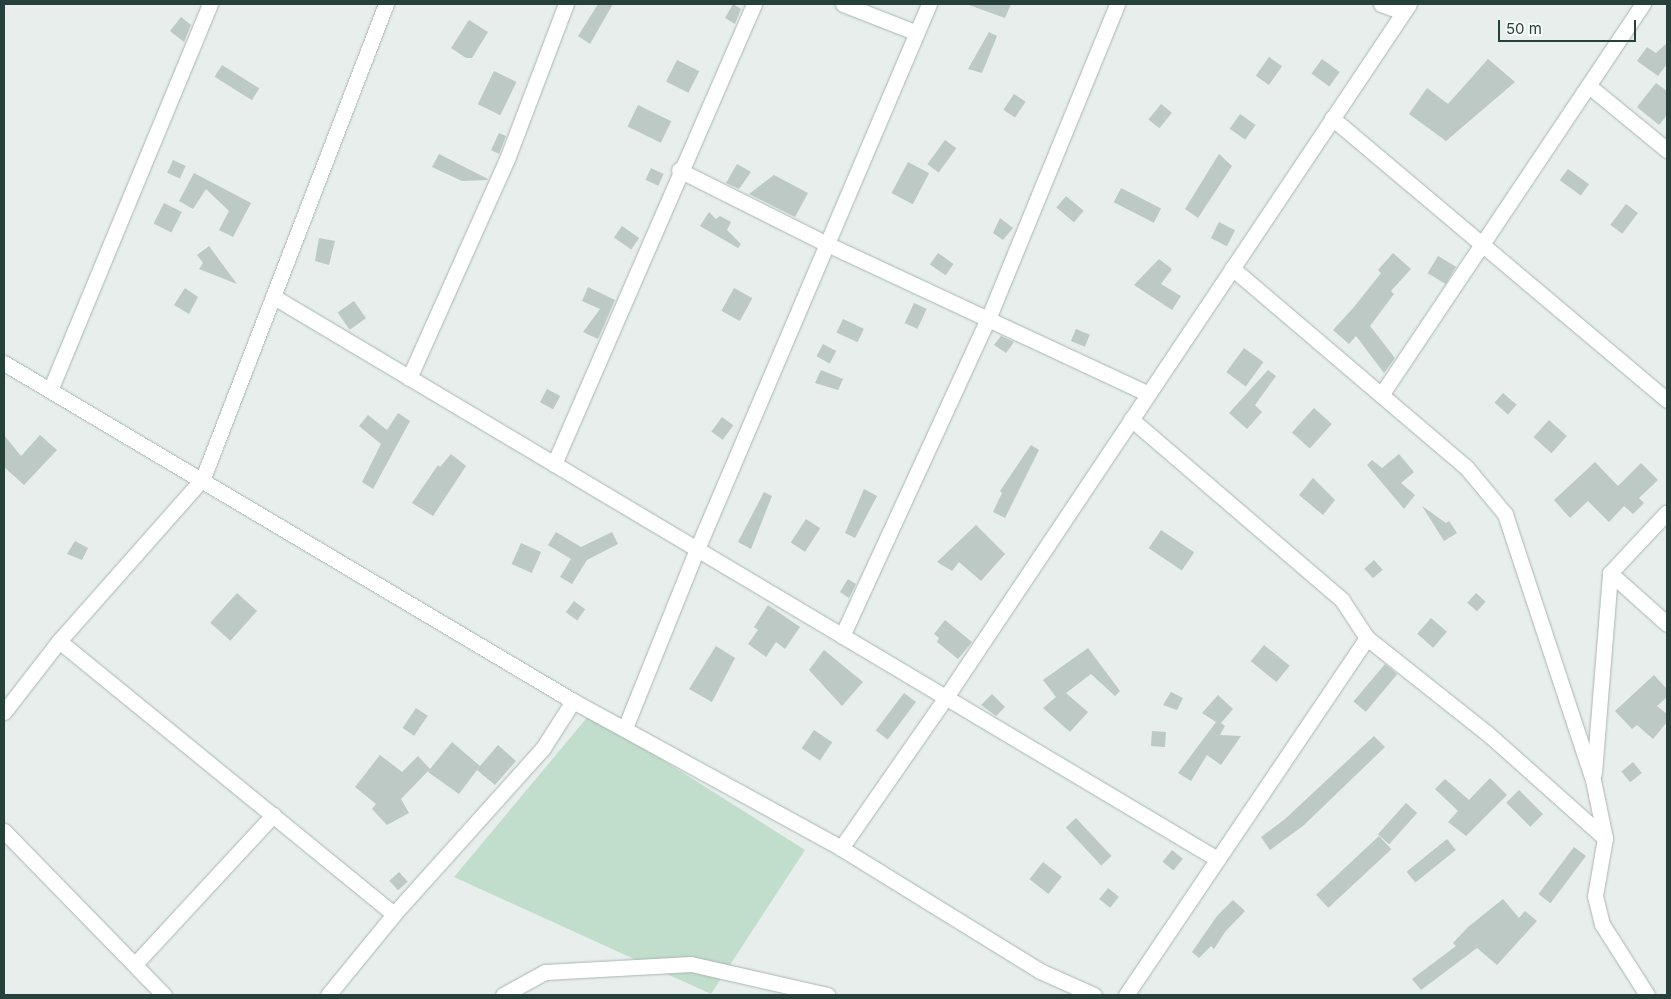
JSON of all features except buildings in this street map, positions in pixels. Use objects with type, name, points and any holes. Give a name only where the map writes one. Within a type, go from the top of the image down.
[{"type":"street","points":[[51,388],[210,4]]},
{"type":"street","points":[[4,712],[60,641],[203,478],[386,4]]},
{"type":"street","points":[[409,378],[507,159],[566,4]]},
{"type":"street","points":[[554,464],[679,170],[754,4]]},
{"type":"street","points":[[843,4],[917,32]]},
{"type":"street","points":[[625,728],[697,549],[928,4]]},
{"type":"street","points":[[842,636],[988,319],[1117,4]]},
{"type":"street","points":[[841,848],[946,698],[1406,8],[1381,4]]},
{"type":"street","points":[[1381,394],[1483,245],[1643,4]]},
{"type":"street","points":[[1589,86],[1667,150]]},
{"type":"street","points":[[1332,118],[1667,400]]},
{"type":"street","points":[[679,170],[827,244],[1148,394]]},
{"type":"street","points":[[1232,268],[1466,467],[1505,514],[1593,780],[1605,838],[1595,896],[1602,924],[1647,995]]},
{"type":"street","points":[[274,297],[1217,859]]},
{"type":"street","points":[[4,363],[51,388],[203,478],[573,701],[841,848],[1040,971],[1094,995]]},
{"type":"street","points":[[1131,419],[1342,600],[1367,638],[1488,733],[1605,838]]},
{"type":"street","points":[[1593,780],[1610,573],[1667,512]]},
{"type":"street","points":[[1610,573],[1667,624]]},
{"type":"street","points":[[1126,995],[1367,638]]},
{"type":"street","points":[[60,641],[394,914]]},
{"type":"street","points":[[328,995],[394,914],[543,748],[573,701]]},
{"type":"street","points":[[136,963],[273,815]]},
{"type":"street","points":[[4,831],[136,963],[164,995]]},
{"type":"street","points":[[503,995],[545,972],[692,964],[828,995]]},
{"type":"green space","points":[[590,714],[805,850],[711,994],[454,877]]}]
